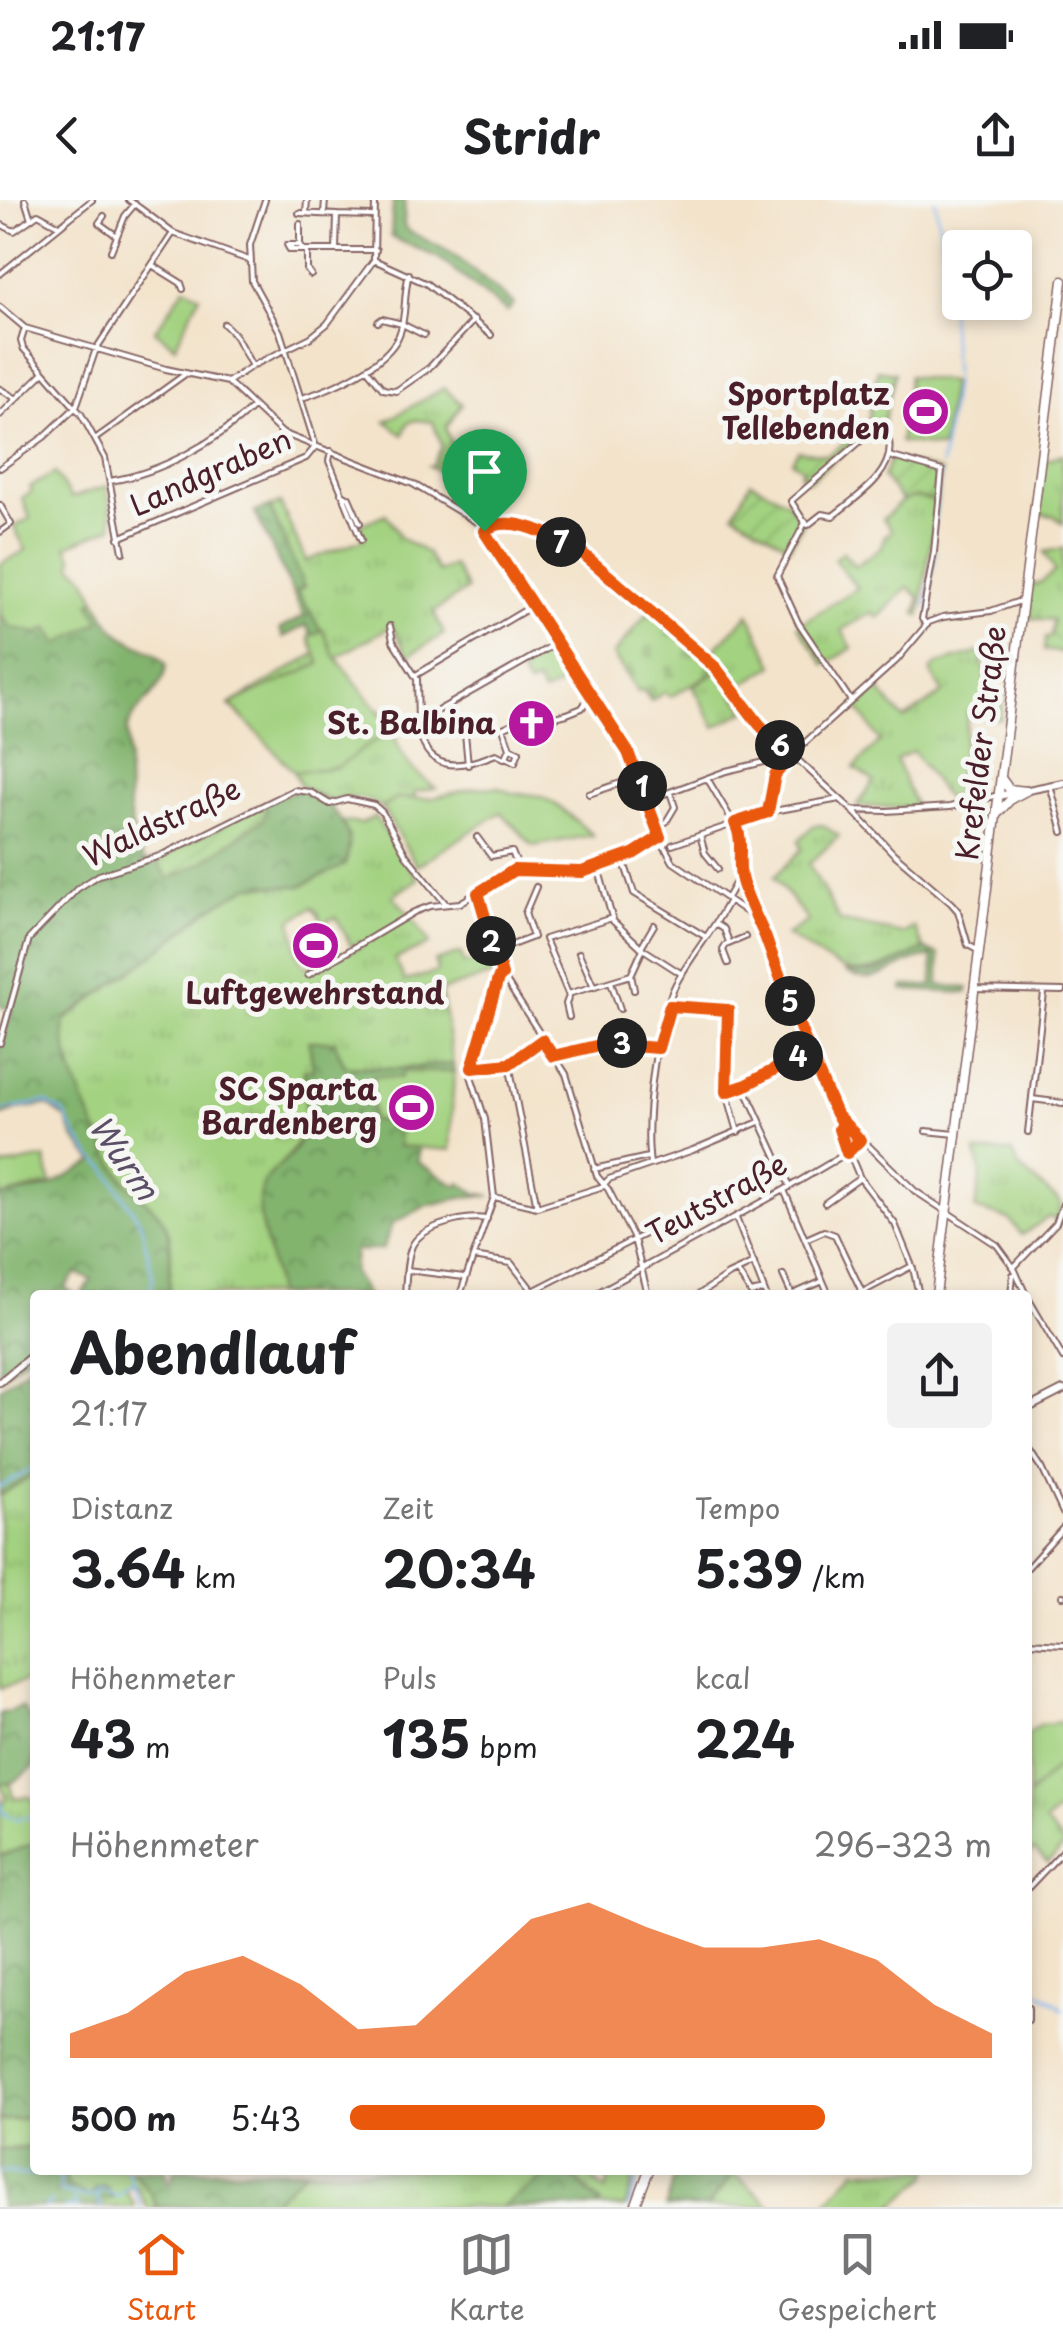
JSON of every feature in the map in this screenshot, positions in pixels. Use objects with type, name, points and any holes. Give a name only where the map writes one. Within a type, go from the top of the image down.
[{"type":"main road","name":"Krefelder Straße","points":[[937,1290],[1063,281]]},
{"type":"main road","points":[[1000,777],[1010,789],[1026,791]]},
{"type":"main road","points":[[998,796],[1063,782]]},
{"type":"main road","points":[[996,817],[1006,803],[1026,791]]},
{"type":"main road","points":[[0,1382],[30,1357]]},
{"type":"main road","points":[[1032,1406],[1063,1390]]},
{"type":"main road","points":[[635,2207],[647,2175]]},
{"type":"street","points":[[25,203],[38,214],[63,224],[92,200]]},
{"type":"street","points":[[265,200],[250,245],[254,288],[273,318],[316,446]]},
{"type":"street","points":[[307,200],[301,214],[374,216]]},
{"type":"street","points":[[324,200],[324,214]]},
{"type":"street","points":[[228,382],[320,331],[374,260],[375,200]]},
{"type":"street","points":[[111,251],[132,202],[173,233],[249,260]]},
{"type":"street","points":[[25,203],[30,218]]},
{"type":"street","points":[[0,224],[18,230],[38,214]]},
{"type":"street","points":[[336,250],[337,215]]},
{"type":"street","points":[[104,216],[99,224],[117,236]]},
{"type":"street","points":[[0,274],[58,224]]},
{"type":"street","points":[[300,224],[307,274],[312,275]]},
{"type":"street","points":[[0,233],[6,228]]},
{"type":"street","points":[[0,468],[44,438],[76,408],[96,350],[173,233]]},
{"type":"street","points":[[304,248],[376,250]]},
{"type":"street","points":[[374,260],[409,274],[442,294],[491,335]]},
{"type":"street","points":[[152,265],[181,283],[183,290]]},
{"type":"street","points":[[302,398],[366,368],[394,344],[402,324],[403,295],[409,274]]},
{"type":"street","points":[[0,308],[25,328],[186,374],[228,382],[282,433],[412,484],[469,516],[484,531],[628,752],[660,837],[679,868],[728,898],[762,930]]},
{"type":"street","points":[[378,322],[382,319],[402,324],[424,335]]},
{"type":"street","points":[[366,368],[383,389],[396,391],[429,368],[474,320]]},
{"type":"street","points":[[224,324],[235,335],[252,366]]},
{"type":"street","points":[[25,328],[22,344],[76,408],[104,458],[123,552]]},
{"type":"street","points":[[0,415],[44,372]]},
{"type":"street","points":[[95,439],[186,374]]},
{"type":"street","points":[[0,389],[17,399]]},
{"type":"street","points":[[110,481],[139,476],[205,443],[253,407]]},
{"type":"street","points":[[870,433],[889,441],[889,456],[882,474],[833,516],[822,514],[808,525],[791,501],[870,433]]},
{"type":"street","name":"Landgraben","points":[[119,538],[306,458],[316,446]]},
{"type":"street","points":[[331,450],[329,461],[361,540]]},
{"type":"street","points":[[889,456],[942,471],[922,619],[926,626]]},
{"type":"street","points":[[341,493],[350,498],[360,523]]},
{"type":"street","points":[[0,505],[11,524],[0,532]]},
{"type":"street","points":[[805,521],[777,579],[807,636],[852,702]]},
{"type":"street","points":[[484,531],[492,525],[519,526],[581,552],[715,667],[759,724],[790,756],[951,903],[958,912],[968,946],[979,951]]},
{"type":"street","points":[[768,812],[775,775],[790,756],[911,647],[926,626],[938,618],[990,611],[1023,600]]},
{"type":"street","points":[[416,676],[532,605]]},
{"type":"street","points":[[390,626],[392,641],[416,676],[418,722],[432,756],[446,764],[468,765],[509,748],[518,750],[520,756],[515,762],[496,754]]},
{"type":"street","points":[[418,722],[557,643]]},
{"type":"street","points":[[508,760],[503,728],[533,714],[551,718],[568,714],[582,708],[591,694]]},
{"type":"street","points":[[464,733],[468,765]]},
{"type":"street","points":[[647,800],[707,778],[790,756]]},
{"type":"street","points":[[588,794],[638,777]]},
{"type":"street","points":[[650,1164],[650,1095],[670,1006],[682,974],[716,924],[740,873],[743,846],[735,823],[707,778]]},
{"type":"street","points":[[1050,785],[1063,832]]},
{"type":"street","name":"Waldstraße","points":[[0,1043],[29,940],[71,894],[90,879],[160,856],[294,790],[310,792],[330,804],[347,799],[374,805],[406,855],[446,904]]},
{"type":"street","points":[[666,822],[675,807],[670,792]]},
{"type":"street","points":[[852,810],[918,810],[998,796]]},
{"type":"street","points":[[672,845],[768,812],[840,799]]},
{"type":"street","points":[[700,835],[705,853],[718,869]]},
{"type":"street","points":[[477,837],[491,856],[512,852],[519,870]]},
{"type":"street","points":[[308,975],[414,912],[460,903],[510,872],[572,874],[623,859],[660,837]]},
{"type":"street","points":[[623,859],[634,893],[706,938]]},
{"type":"street","points":[[598,867],[612,918],[642,948],[682,974]]},
{"type":"street","points":[[740,873],[832,1108],[842,1123],[914,1191],[996,1245],[1014,1268],[1024,1290]]},
{"type":"street","points":[[494,952],[534,935],[525,913],[536,887]]},
{"type":"street","points":[[478,893],[502,975],[566,1074]]},
{"type":"street","points":[[568,1017],[568,994],[545,939],[612,918]]},
{"type":"street","points":[[716,924],[724,928],[729,942]]},
{"type":"street","points":[[634,990],[631,975],[654,925]]},
{"type":"street","points":[[728,963],[723,950],[729,942],[745,937]]},
{"type":"street","points":[[579,953],[594,988]]},
{"type":"street","points":[[461,1290],[494,1197],[485,1118],[472,1085],[472,1068],[502,975]]},
{"type":"street","points":[[568,994],[631,975]]},
{"type":"street","points":[[610,982],[620,1009]]},
{"type":"street","points":[[974,989],[1063,991]]},
{"type":"street","points":[[1028,1132],[1044,993]]},
{"type":"street","points":[[670,1006],[728,1010],[726,1092],[738,1132]]},
{"type":"street","points":[[472,1068],[509,1064],[542,1040]]},
{"type":"street","points":[[553,1056],[604,1044],[658,1048]]},
{"type":"street","points":[[726,1092],[809,1051]]},
{"type":"street","points":[[562,1052],[594,1170],[634,1239],[647,1290]]},
{"type":"street","points":[[509,1064],[537,1207]]},
{"type":"street","points":[[744,1086],[827,1290]]},
{"type":"street","points":[[1032,1099],[1063,1103]]},
{"type":"street","points":[[494,1197],[537,1207],[604,1186],[609,1179],[759,1122]]},
{"type":"street","points":[[842,1123],[839,1129],[847,1153],[860,1178],[889,1213],[918,1290]]},
{"type":"street","points":[[926,1131],[956,1134]]},
{"type":"street","name":"Teutstraße","points":[[601,1290],[736,1218],[847,1153],[860,1140]]},
{"type":"street","points":[[594,1170],[649,1156]]},
{"type":"street","points":[[540,1290],[777,1163]]},
{"type":"street","points":[[825,1202],[860,1178]]},
{"type":"street","points":[[1012,1290],[1014,1268],[1056,1224],[1063,1204]]},
{"type":"street","points":[[405,1290],[411,1250],[419,1237],[460,1220],[487,1218]]},
{"type":"street","points":[[736,1218],[764,1290]]},
{"type":"street","points":[[806,1239],[824,1231],[836,1235],[859,1290]]},
{"type":"street","points":[[472,1257],[510,1263],[532,1290]]},
{"type":"street","points":[[706,1290],[754,1264]]},
{"type":"street","points":[[866,1290],[912,1267]]},
{"type":"street","points":[[407,1270],[464,1277]]},
{"type":"street","points":[[736,1271],[748,1290]]},
{"type":"street","points":[[783,1274],[789,1290]]},
{"type":"street","points":[[803,1290],[823,1282]]},
{"type":"street","points":[[1032,1305],[1063,1358]]},
{"type":"street","points":[[1032,1453],[1063,1513]]},
{"type":"street","points":[[1032,1563],[1063,1528]]},
{"type":"street","points":[[1032,1642],[1063,1644]]},
{"type":"street","points":[[1032,1884],[1063,1850]]},
{"type":"green space","points":[[393,200],[405,200],[407,230],[453,254],[514,304],[507,312],[439,258],[391,237]]},
{"type":"green space","points":[[185,287],[200,295],[175,346],[155,331]]},
{"type":"green space","points":[[878,370],[895,373],[881,434],[869,431],[809,481],[800,474],[804,469],[792,461],[798,451],[828,455],[867,427]]},
{"type":"green space","name":"Sportplatz Tellebenden","points":[[909,376],[951,382],[942,448],[900,442]]},
{"type":"green space","points":[[444,388],[462,404],[446,428],[462,474],[458,481],[429,466],[442,446],[433,422],[408,423],[403,435],[386,421]]},
{"type":"green space","points":[[1063,454],[1063,524],[1054,516],[1037,514],[1044,461]]},
{"type":"green space","points":[[891,458],[941,472],[937,501],[914,497],[902,501],[883,477]]},
{"type":"green space","points":[[55,473],[71,498],[107,486],[113,527],[67,546],[72,566],[84,575],[96,599],[90,603],[100,621],[58,644],[48,628],[38,633],[10,627],[0,614],[0,564],[26,550],[14,527],[30,518],[22,498],[32,492],[30,487]]},
{"type":"green space","points":[[751,482],[788,502],[803,522],[790,547],[734,513]]},
{"type":"green space","points":[[914,497],[937,501],[920,615],[916,614],[920,598],[908,587],[878,618],[872,612],[842,630],[852,648],[825,665],[798,625],[857,588],[834,559],[843,552],[855,566],[882,547],[884,536],[892,531],[883,519],[902,501]]},
{"type":"green space","points":[[280,503],[306,561],[364,539],[359,525],[386,514],[401,538],[427,553],[438,572],[453,565],[467,589],[434,612],[444,634],[408,656],[392,626],[337,657],[370,703],[400,717],[400,724],[392,729],[400,749],[413,769],[436,788],[414,792],[415,798],[396,799],[382,808],[358,798],[331,801],[301,786],[289,762],[229,705],[330,645],[296,591],[303,587],[270,507]]},
{"type":"green space","points":[[270,507],[304,587],[297,591],[330,645],[318,653],[307,625],[283,637],[280,629],[304,616],[255,512]]},
{"type":"green space","points":[[1063,548],[1063,653],[1044,650],[1053,620],[1026,618],[1030,586],[1055,571],[1044,552]]},
{"type":"green space","points":[[96,599],[115,629],[166,664],[161,682],[127,729],[129,810],[134,838],[145,862],[156,860],[169,879],[204,861],[263,819],[263,804],[301,791],[317,796],[332,809],[347,833],[349,849],[345,865],[301,886],[250,886],[211,908],[66,1018],[67,1053],[94,1126],[125,1181],[166,1226],[169,1290],[85,1290],[92,1280],[76,1273],[65,1288],[68,1290],[30,1290],[30,1353],[0,1379],[0,1197],[48,1187],[94,1162],[74,1138],[66,1118],[47,1105],[0,1116],[0,1045],[12,1010],[0,1006],[0,614],[10,627]]},
{"type":"green space","points":[[649,611],[717,670],[670,697],[665,692],[651,701],[643,690],[638,692],[613,655]]},
{"type":"green space","points":[[749,614],[774,665],[732,691],[746,711],[715,727],[693,686],[717,671],[704,659]]},
{"type":"green space","points":[[323,630],[334,655],[395,732],[374,741],[338,767],[294,772],[230,704],[320,664],[309,637]]},
{"type":"green space","points":[[554,648],[575,679],[543,693],[537,682],[528,686],[519,669]]},
{"type":"green space","points":[[980,652],[990,693],[1004,695],[1001,719],[968,715],[956,796],[946,798],[913,751],[896,760],[916,808],[857,806],[874,781],[854,768],[880,741],[857,707],[877,688],[904,719],[943,693],[930,671],[938,664]]},
{"type":"green space","points":[[499,787],[546,799],[593,835],[533,846],[501,812],[417,866],[382,808],[396,799],[432,798],[474,788]]},
{"type":"green space","points":[[263,804],[267,811],[263,819],[204,861],[169,879],[156,860]]},
{"type":"green space","points":[[375,817],[418,879],[393,896],[430,944],[395,959],[405,981],[437,972],[435,961],[461,953],[464,964],[492,957],[496,974],[441,991],[453,1064],[395,1069],[345,1066],[304,1071],[306,1107],[302,1132],[290,1154],[266,1181],[262,1227],[276,1290],[169,1290],[171,1251],[166,1226],[125,1180],[104,1147],[76,1082],[63,1022],[211,908],[250,885],[301,886],[349,837],[339,821],[361,824]],"holes":[[[313,907],[323,923],[336,917],[351,946],[359,942],[361,946],[306,967],[298,956],[292,920]]]},
{"type":"green space","points":[[822,825],[839,836],[809,864],[840,921],[903,934],[914,927],[924,949],[880,967],[852,971],[786,935],[808,921],[774,877],[802,849],[799,840],[813,826]]},
{"type":"green space","points":[[924,949],[939,955],[939,985],[968,988],[967,993],[903,990],[904,986],[933,986],[932,957],[910,961],[869,978],[846,972],[875,972]]},
{"type":"green space","points":[[309,1041],[334,1041],[345,1066],[395,1069],[453,1064],[454,1072],[404,1072],[398,1146],[419,1148],[418,1162],[457,1186],[460,1183],[476,1193],[491,1196],[428,1205],[392,1224],[383,1249],[355,1251],[353,1273],[364,1290],[276,1290],[260,1214],[262,1188],[302,1135],[306,1113],[304,1070],[313,1070]]},
{"type":"green space","name":"SC Sparta Bardenberg","points":[[403,1072],[454,1072],[450,1150],[398,1146],[400,1122],[372,1120],[373,1076],[401,1078]]},
{"type":"green space","points":[[976,1152],[1012,1152],[1019,1167],[1061,1203],[1057,1220],[1048,1217],[1022,1235],[1009,1219],[975,1209],[981,1173]]},
{"type":"green space","points":[[45,1158],[51,1184],[0,1197],[0,1167]]},
{"type":"green space","points":[[30,1365],[30,1477],[0,1495],[0,1388]]},
{"type":"green space","points":[[30,1477],[30,1679],[0,1688],[0,1495]]},
{"type":"green space","points":[[22,1707],[30,1719],[30,1770],[12,1783],[0,1783],[0,1714]]},
{"type":"green space","points":[[1063,1722],[1063,1761],[1032,1792],[1032,1730],[1041,1724]]},
{"type":"green space","points":[[1063,1761],[1063,1807],[1045,1822],[1063,1848],[1048,1863],[1034,1850],[1032,1852],[1032,1792]]},
{"type":"green space","points":[[0,1783],[10,1783],[13,1798],[30,1797],[30,1845],[0,1856],[0,1794],[1,1808],[7,1797]]},
{"type":"green space","points":[[30,1845],[30,2118],[0,2121],[0,1856]]},
{"type":"green space","points":[[30,2118],[30,2147],[0,2150],[0,2121]]},
{"type":"green space","points":[[30,2147],[30,2175],[65,2175],[68,2186],[89,2196],[97,2188],[105,2187],[113,2198],[98,2202],[102,2207],[0,2207],[0,2150]]},
{"type":"green space","points":[[65,2175],[135,2175],[157,2207],[147,2207],[136,2186],[126,2189],[135,2207],[102,2207],[97,2202],[106,2198],[89,2196],[68,2186]]},
{"type":"green space","points":[[135,2175],[166,2175],[170,2184],[173,2175],[301,2175],[272,2202],[275,2207],[157,2207]]},
{"type":"green space","points":[[301,2175],[547,2175],[502,2207],[275,2207],[272,2202]]},
{"type":"green space","points":[[547,2175],[572,2175],[600,2204],[598,2207],[502,2207]]},
{"type":"green space","points":[[572,2175],[590,2175],[605,2191],[610,2175],[630,2175],[633,2182],[625,2207],[598,2207],[600,2203]]},
{"type":"green space","points":[[675,2175],[732,2175],[707,2207],[666,2207]]},
{"type":"green space","points":[[736,2175],[772,2207],[707,2207]]},
{"type":"green space","points":[[852,2175],[928,2175],[891,2207],[823,2207]]},
{"type":"waterway","points":[[935,200],[942,241]]},
{"type":"waterway","points":[[951,320],[954,376]]},
{"type":"waterway","points":[[941,465],[954,381]]},
{"type":"waterway","points":[[937,499],[940,473]]},
{"type":"waterway","points":[[934,524],[937,502]]},
{"type":"waterway","points":[[926,607],[936,551]]},
{"type":"waterway","name":"Wurm","points":[[0,1111],[45,1102],[64,1113],[141,1224],[153,1277],[150,1290]]},
{"type":"waterway","name":"Wurm","points":[[0,1487],[30,1470]]},
{"type":"waterway","name":"Wurm","points":[[0,1802],[4,1814],[16,1819],[30,1817]]},
{"type":"waterway","points":[[1032,1986],[1063,2010]]},
{"type":"waterway","points":[[0,2171],[30,2174]]},
{"type":"waterway","points":[[60,2175],[60,2191],[95,2196]]},
{"type":"waterway","name":"Wurm","points":[[129,2175],[141,2207]]},
{"type":"waterway","points":[[628,2207],[639,2175]]},
{"type":"waterway","points":[[101,2207],[96,2191],[118,2197],[131,2184]]},
{"type":"waterway","points":[[66,2207],[77,2206],[73,2199]]},
{"type":"waterway","points":[[45,2207],[52,2201]]},
{"type":"place","name":"Sportplatz Tellebenden","points":[[925,412]]},
{"type":"place","name":"St. Balbina","points":[[531,724]]},
{"type":"place","name":"Luftgewehrstand","points":[[315,945]]},
{"type":"place","name":"SC Sparta Bardenberg","points":[[412,1107]]},
{"type":"route","points":[[484,531],[492,525],[519,526],[581,552],[715,667],[759,724],[790,756],[775,775],[768,812],[735,823],[743,846],[740,876],[829,1101],[832,1108],[836,1114],[842,1123],[839,1129],[847,1153],[860,1140],[836,1114],[829,1101],[809,1051],[726,1092],[728,1010],[670,1006],[658,1048],[604,1044],[553,1056],[542,1040],[509,1064],[472,1068],[502,975],[478,893],[514,870],[582,872],[623,859],[660,837],[628,752],[484,531]]}]
